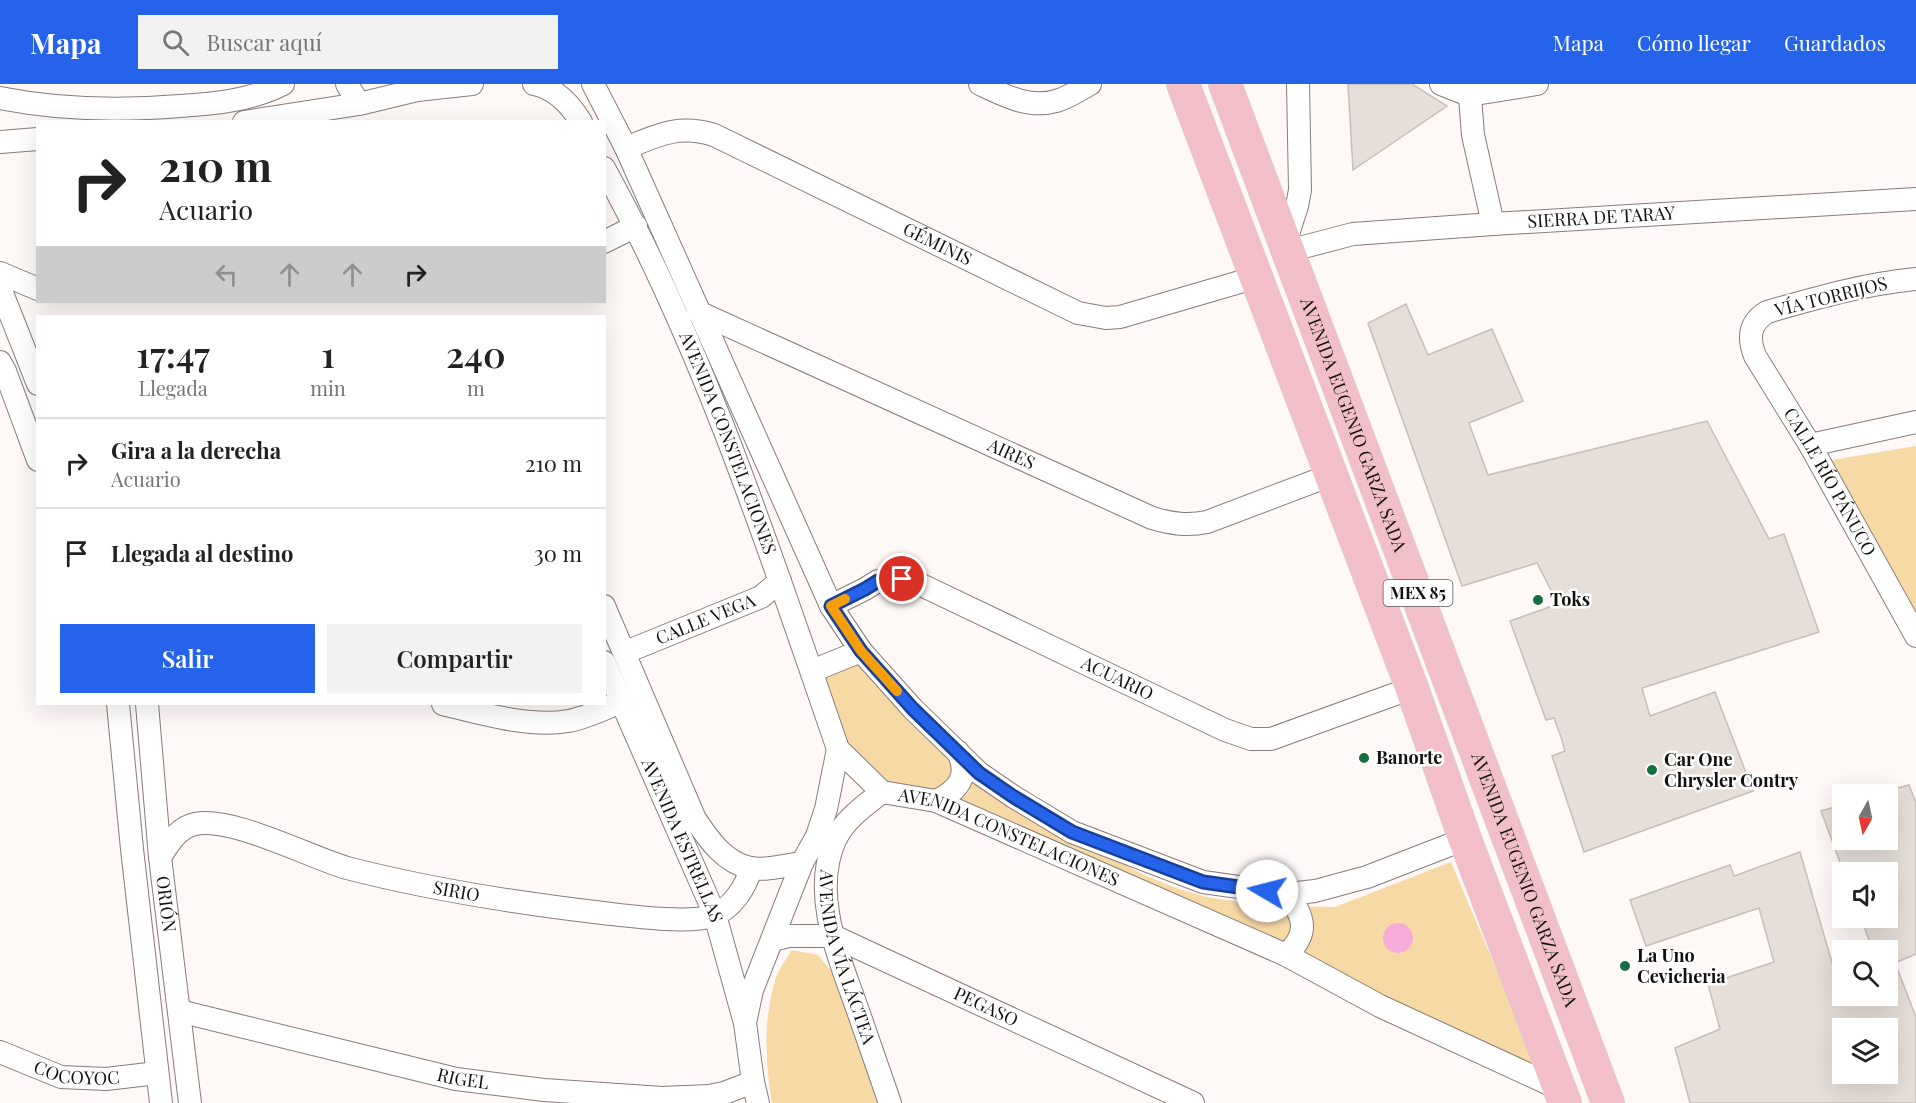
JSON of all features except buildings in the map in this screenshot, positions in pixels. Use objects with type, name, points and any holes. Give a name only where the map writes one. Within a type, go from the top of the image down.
[{"type":"highway","name":"MEX 85","points":[[1183,84],[1412,688],[1465,839],[1563,1096]]},
{"type":"highway","name":"AVENIDA EUGENIO GARZA SADA","points":[[1225,84],[1608,1103]]},
{"type":"street","points":[[0,98],[78,109],[145,109],[216,104],[267,92],[283,84]]},
{"type":"street","points":[[347,84],[359,104]]},
{"type":"street","points":[[257,120],[359,104],[417,90],[472,84]]},
{"type":"street","points":[[534,84],[555,93],[571,105],[580,120]]},
{"type":"street","name":"AVENIDA CONSTELACIONES","points":[[593,84],[626,148],[831,606],[861,651],[913,709],[979,773],[1072,832],[1203,882],[1288,894],[1315,891],[1367,877],[1465,839]]},
{"type":"street","points":[[980,84],[1008,97],[1027,102],[1055,102],[1089,84]]},
{"type":"street","points":[[1287,247],[1300,190],[1298,84]]},
{"type":"street","points":[[1441,84],[1469,89],[1537,84]]},
{"type":"street","points":[[1469,89],[1473,135],[1493,224]]},
{"type":"street","name":"GÉMINIS","points":[[626,148],[678,129],[714,135],[1078,313],[1091,316],[1120,317],[1257,277]]},
{"type":"street","points":[[0,142],[36,139]]},
{"type":"street","name":"AVENIDA CONSTELACIONES","points":[[606,172],[636,226],[679,321],[748,490],[838,749],[882,792],[936,801],[1286,955],[1380,1006],[1563,1096]]},
{"type":"street","name":"SIERRA DE TARAY","points":[[1287,247],[1353,234],[1916,199]]},
{"type":"street","points":[[606,241],[636,226]]},
{"type":"street","points":[[0,273],[36,288]]},
{"type":"street","name":"VÍA TORRIJOS","points":[[1753,326],[1758,318],[1767,312],[1837,292],[1878,283],[1916,279]]},
{"type":"street","points":[[0,288],[36,379]]},
{"type":"street","name":"AIRES","points":[[698,312],[1166,523],[1194,525],[1207,522],[1332,475]]},
{"type":"street","name":"CALLE RÍO PÁNUCO","points":[[1753,326],[1750,344],[1755,356],[1810,445],[1916,636]]},
{"type":"street","points":[[0,362],[36,452]]},
{"type":"street","points":[[1810,445],[1916,422]]},
{"type":"street","name":"ACUARIO","points":[[831,606],[878,581],[902,579],[913,581],[1225,730],[1251,739],[1271,739],[1412,688]]},
{"type":"street","name":"CALLE VEGA","points":[[626,652],[761,597],[780,581]]},
{"type":"street","name":"AVENIDA ESTRELLAS","points":[[606,610],[626,652],[695,819],[719,851],[732,860],[752,868]]},
{"type":"street","points":[[812,671],[861,651]]},
{"type":"street","name":"AVENIDA ESTRELLAS","points":[[606,667],[715,915],[745,1023],[755,1092]]},
{"type":"street","points":[[447,705],[501,717],[549,723],[585,717],[621,702]]},
{"type":"street","name":"ORIÓN","points":[[118,705],[160,1103]]},
{"type":"street","name":"ORIÓN","points":[[147,705],[160,857],[189,1103]]},
{"type":"street","name":"AVENIDA VÍA LÁCTEA","points":[[772,940],[802,863],[817,836],[826,809],[838,749]]},
{"type":"street","points":[[936,801],[957,788],[964,763],[958,752]]},
{"type":"street","name":"AVENIDA VÍA LÁCTEA","points":[[882,792],[856,812],[835,840],[828,861],[826,891],[832,936],[890,1103]]},
{"type":"street","name":"SIRIO","points":[[160,857],[178,832],[194,824],[213,823],[244,831],[346,867],[461,894],[638,917],[702,918],[715,915]]},
{"type":"street","name":"AVENIDA VÍA LÁCTEA","points":[[752,868],[802,863]]},
{"type":"street","points":[[715,915],[741,893],[752,868]]},
{"type":"street","points":[[1286,955],[1298,942],[1303,926],[1300,911],[1288,894]]},
{"type":"street","name":"PEGASO","points":[[772,940],[789,936],[832,936],[1193,1103]]},
{"type":"street","name":"AVENIDA ESTRELLAS","points":[[745,1023],[752,990],[772,940]]},
{"type":"street","name":"RIGEL","points":[[179,1011],[456,1079],[544,1090],[662,1098],[755,1092]]},
{"type":"street","name":"COCOYOC","points":[[0,1052],[61,1077],[106,1079],[157,1073]]},
{"type":"shaded area","points":[[1916,446],[1916,612],[1832,460]]},
{"type":"shaded area","points":[[856,659],[956,760],[950,790],[900,793],[848,752],[823,679]]},
{"type":"shaded area","points":[[972,780],[1144,875],[1207,897],[1265,906],[1335,907],[1451,862],[1540,1073],[961,800],[969,792]]},
{"type":"shaded area","points":[[1398,923],[1404,924],[1412,932],[1412,944],[1404,952],[1398,953],[1392,952],[1384,944],[1383,938],[1384,932],[1392,924]]},
{"type":"shaded area","points":[[792,950],[818,955],[836,977],[883,1103],[772,1103],[768,1072],[767,1024],[777,974]]},
{"type":"slow traffic","points":[[845,599],[831,606],[861,651],[897,691]]},
{"type":"place","name":"Toks","points":[[1538,600]]},
{"type":"place","name":"Banorte","points":[[1364,758]]},
{"type":"place","name":"Car One Chrysler Contry","points":[[1652,770]]},
{"type":"place","name":"La Uno Cevicheria","points":[[1625,966]]},
{"type":"route","points":[[902,579],[878,581],[831,606],[861,651],[913,709],[979,773],[1072,832],[1203,882],[1267,891]]}]
